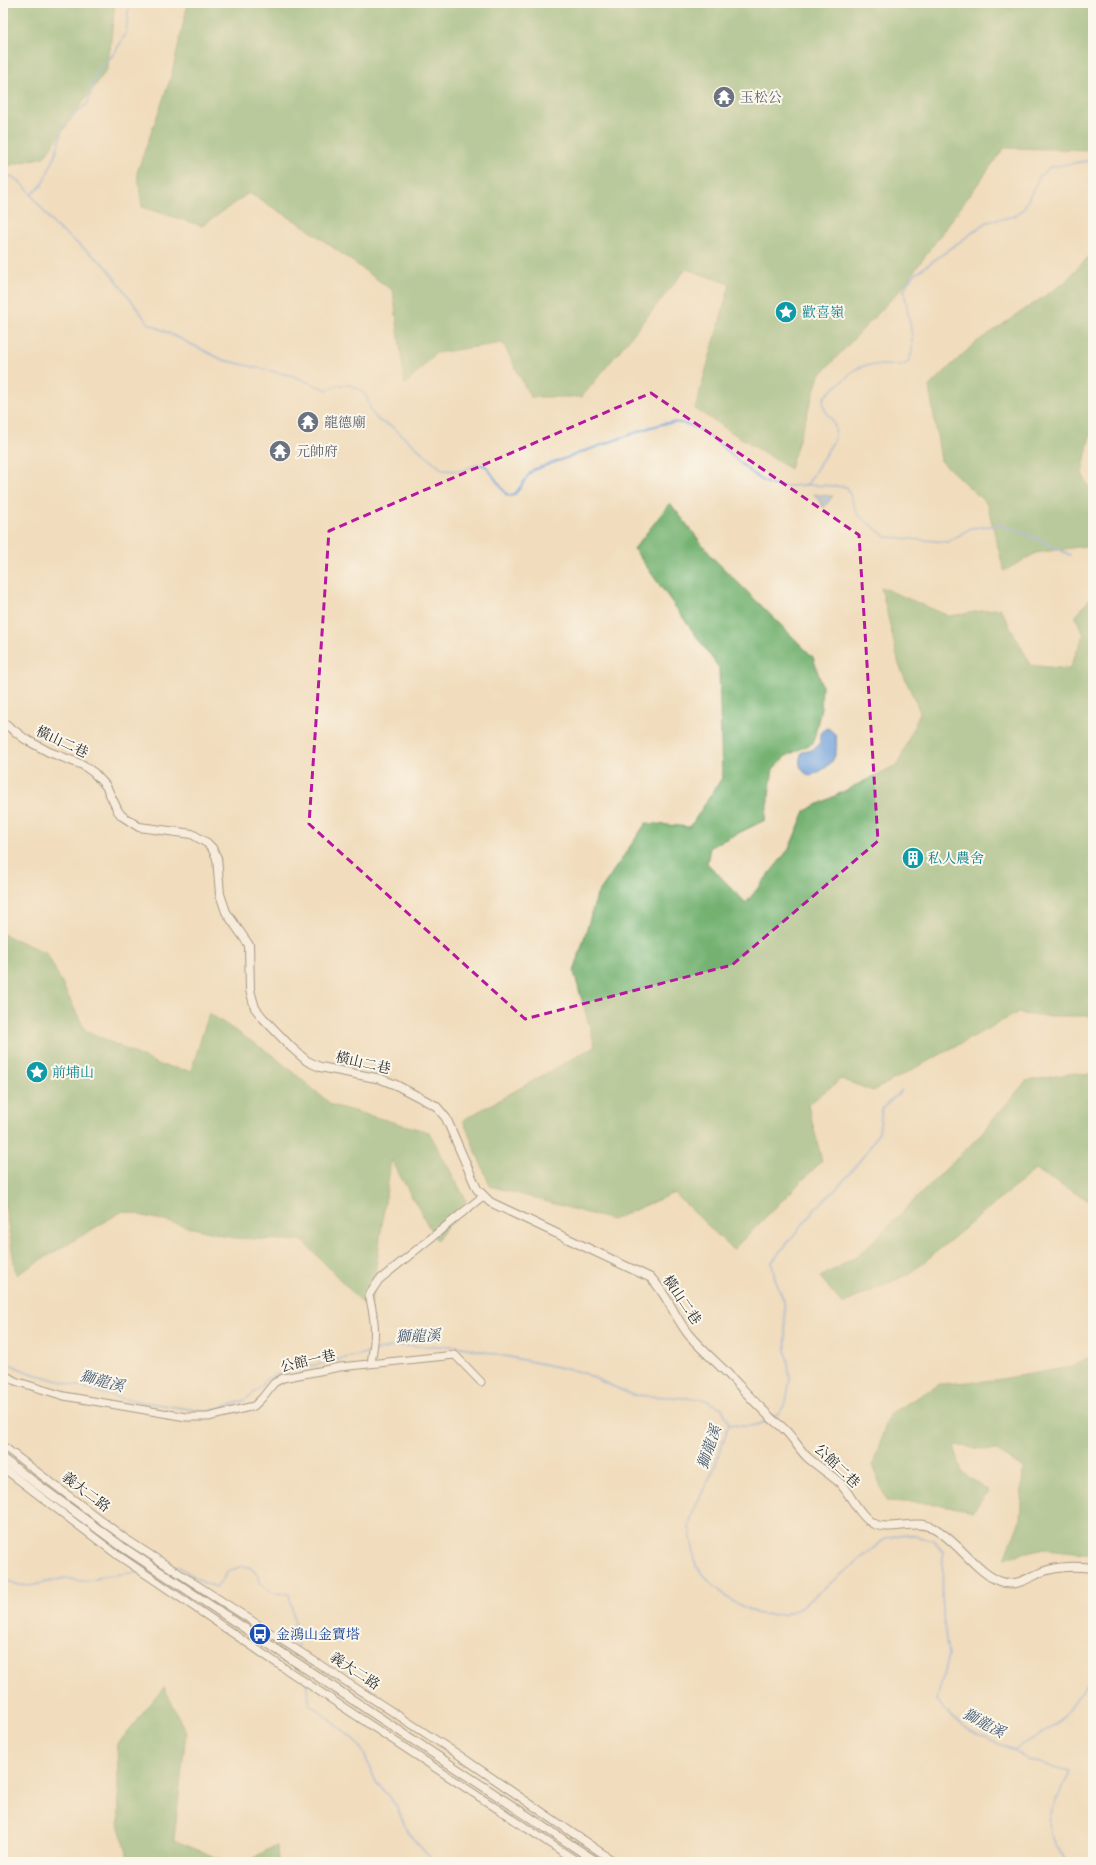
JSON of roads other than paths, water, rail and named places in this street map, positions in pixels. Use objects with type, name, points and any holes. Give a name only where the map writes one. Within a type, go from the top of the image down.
[{"type":"street","name":"橫山二巷","points":[[3,722],[25,739],[49,752],[83,765],[94,773],[106,786],[122,816],[139,828],[192,834],[207,843],[212,848],[217,858],[220,894],[226,912],[249,945],[252,1000],[255,1008],[292,1048],[307,1061],[320,1067],[381,1079],[396,1085],[436,1106],[446,1118],[477,1189],[483,1196],[490,1202],[651,1278],[656,1283],[689,1335],[772,1419]]},
{"type":"street","points":[[372,1360],[375,1319],[369,1295],[379,1280],[483,1196]]},
{"type":"street","name":"公館一巷","points":[[3,1374],[15,1381],[64,1396],[186,1417],[208,1417],[254,1406],[274,1383],[283,1378],[372,1360],[455,1355],[481,1382]]},
{"type":"street","name":"公館二巷","points":[[772,1419],[785,1430],[806,1456],[828,1472],[847,1490],[865,1516],[881,1527],[908,1524],[933,1528],[992,1576],[1002,1582],[1012,1584],[1047,1570],[1057,1568],[1081,1566],[1093,1568]]},
{"type":"street","name":"義大二路","points":[[3,1446],[126,1539],[450,1749],[615,1862]]},
{"type":"street","name":"義大二路","points":[[3,1458],[121,1546],[597,1862]]},
{"type":"street","points":[[3,1468],[116,1554],[284,1668],[578,1862]]},
{"type":"water","points":[[814,494],[833,496],[824,508]]},
{"type":"water","points":[[828,728],[836,735],[837,743],[835,756],[823,769],[810,776],[804,772],[800,766],[800,756],[802,752],[811,750],[819,744],[822,733]]},
{"type":"waterway","points":[[31,195],[42,185],[55,156],[64,124],[88,103],[97,71],[114,54],[126,33],[129,3]]},
{"type":"waterway","points":[[807,485],[834,440],[835,426],[824,408],[824,397],[856,369],[866,365],[904,365],[909,361],[912,352],[912,335],[904,290],[914,275],[987,222],[1015,216],[1024,208],[1040,176],[1050,167],[1086,161],[1093,162]]},
{"type":"waterway","points":[[3,176],[10,176],[18,180],[28,190],[55,226],[105,265],[148,323],[223,360],[293,376],[327,390],[338,385],[350,385],[360,390],[366,396],[372,413],[379,421],[391,426],[443,470],[461,471],[478,464],[486,466],[506,494],[512,496],[521,487],[527,476],[533,470],[651,427],[667,423],[682,423],[708,435],[754,475],[770,484],[781,486],[813,485],[847,487],[857,514],[886,537],[948,542],[971,528],[1000,525],[1022,532],[1070,555]]},
{"type":"waterway","points":[[773,1416],[779,1413],[786,1403],[790,1378],[786,1350],[784,1301],[775,1279],[772,1262],[816,1208],[839,1186],[866,1153],[879,1132],[882,1109],[902,1090]]},
{"type":"waterway","name":"獅龍溪","points":[[375,1351],[396,1346],[457,1346],[581,1372],[632,1395],[703,1399],[722,1408],[729,1424],[714,1469],[694,1509],[689,1526],[696,1566],[712,1584],[732,1601],[758,1614],[783,1615],[800,1608],[886,1538],[905,1534],[933,1540],[943,1552],[942,1609],[948,1655],[937,1700],[952,1718],[961,1725],[992,1741],[1014,1750],[1058,1723],[1093,1676]]},
{"type":"waterway","name":"獅龍溪","points":[[3,1361],[27,1372],[124,1399],[208,1412],[245,1400],[261,1387],[266,1379],[276,1374],[371,1352]]},
{"type":"waterway","points":[[729,1424],[750,1426],[760,1424],[770,1419]]},
{"type":"waterway","points":[[174,1567],[178,1566],[204,1583],[217,1587],[228,1571],[243,1566],[249,1567],[259,1576],[261,1585],[274,1593],[289,1594],[298,1649]]},
{"type":"waterway","points":[[3,1579],[19,1585],[30,1586],[65,1578],[80,1581],[93,1580],[104,1576],[140,1572]]},
{"type":"waterway","points":[[306,1684],[310,1704],[349,1735],[361,1747],[376,1782],[396,1805],[408,1833],[434,1862]]},
{"type":"waterway","points":[[1014,1750],[1029,1760],[1069,1771],[1069,1775],[1052,1809],[1049,1830],[1052,1840],[1069,1862]]},
{"type":"place","name":"玉松公","points":[[724,97]]},
{"type":"place","name":"歡喜嶺","points":[[786,312]]},
{"type":"place","name":"龍德廟","points":[[308,422]]},
{"type":"place","name":"元帥府","points":[[280,451]]},
{"type":"place","name":"私人農舍","points":[[913,858]]},
{"type":"place","name":"前埔山","points":[[37,1072]]},
{"type":"place","name":"金鴻山金寶塔","points":[[260,1634]]}]
